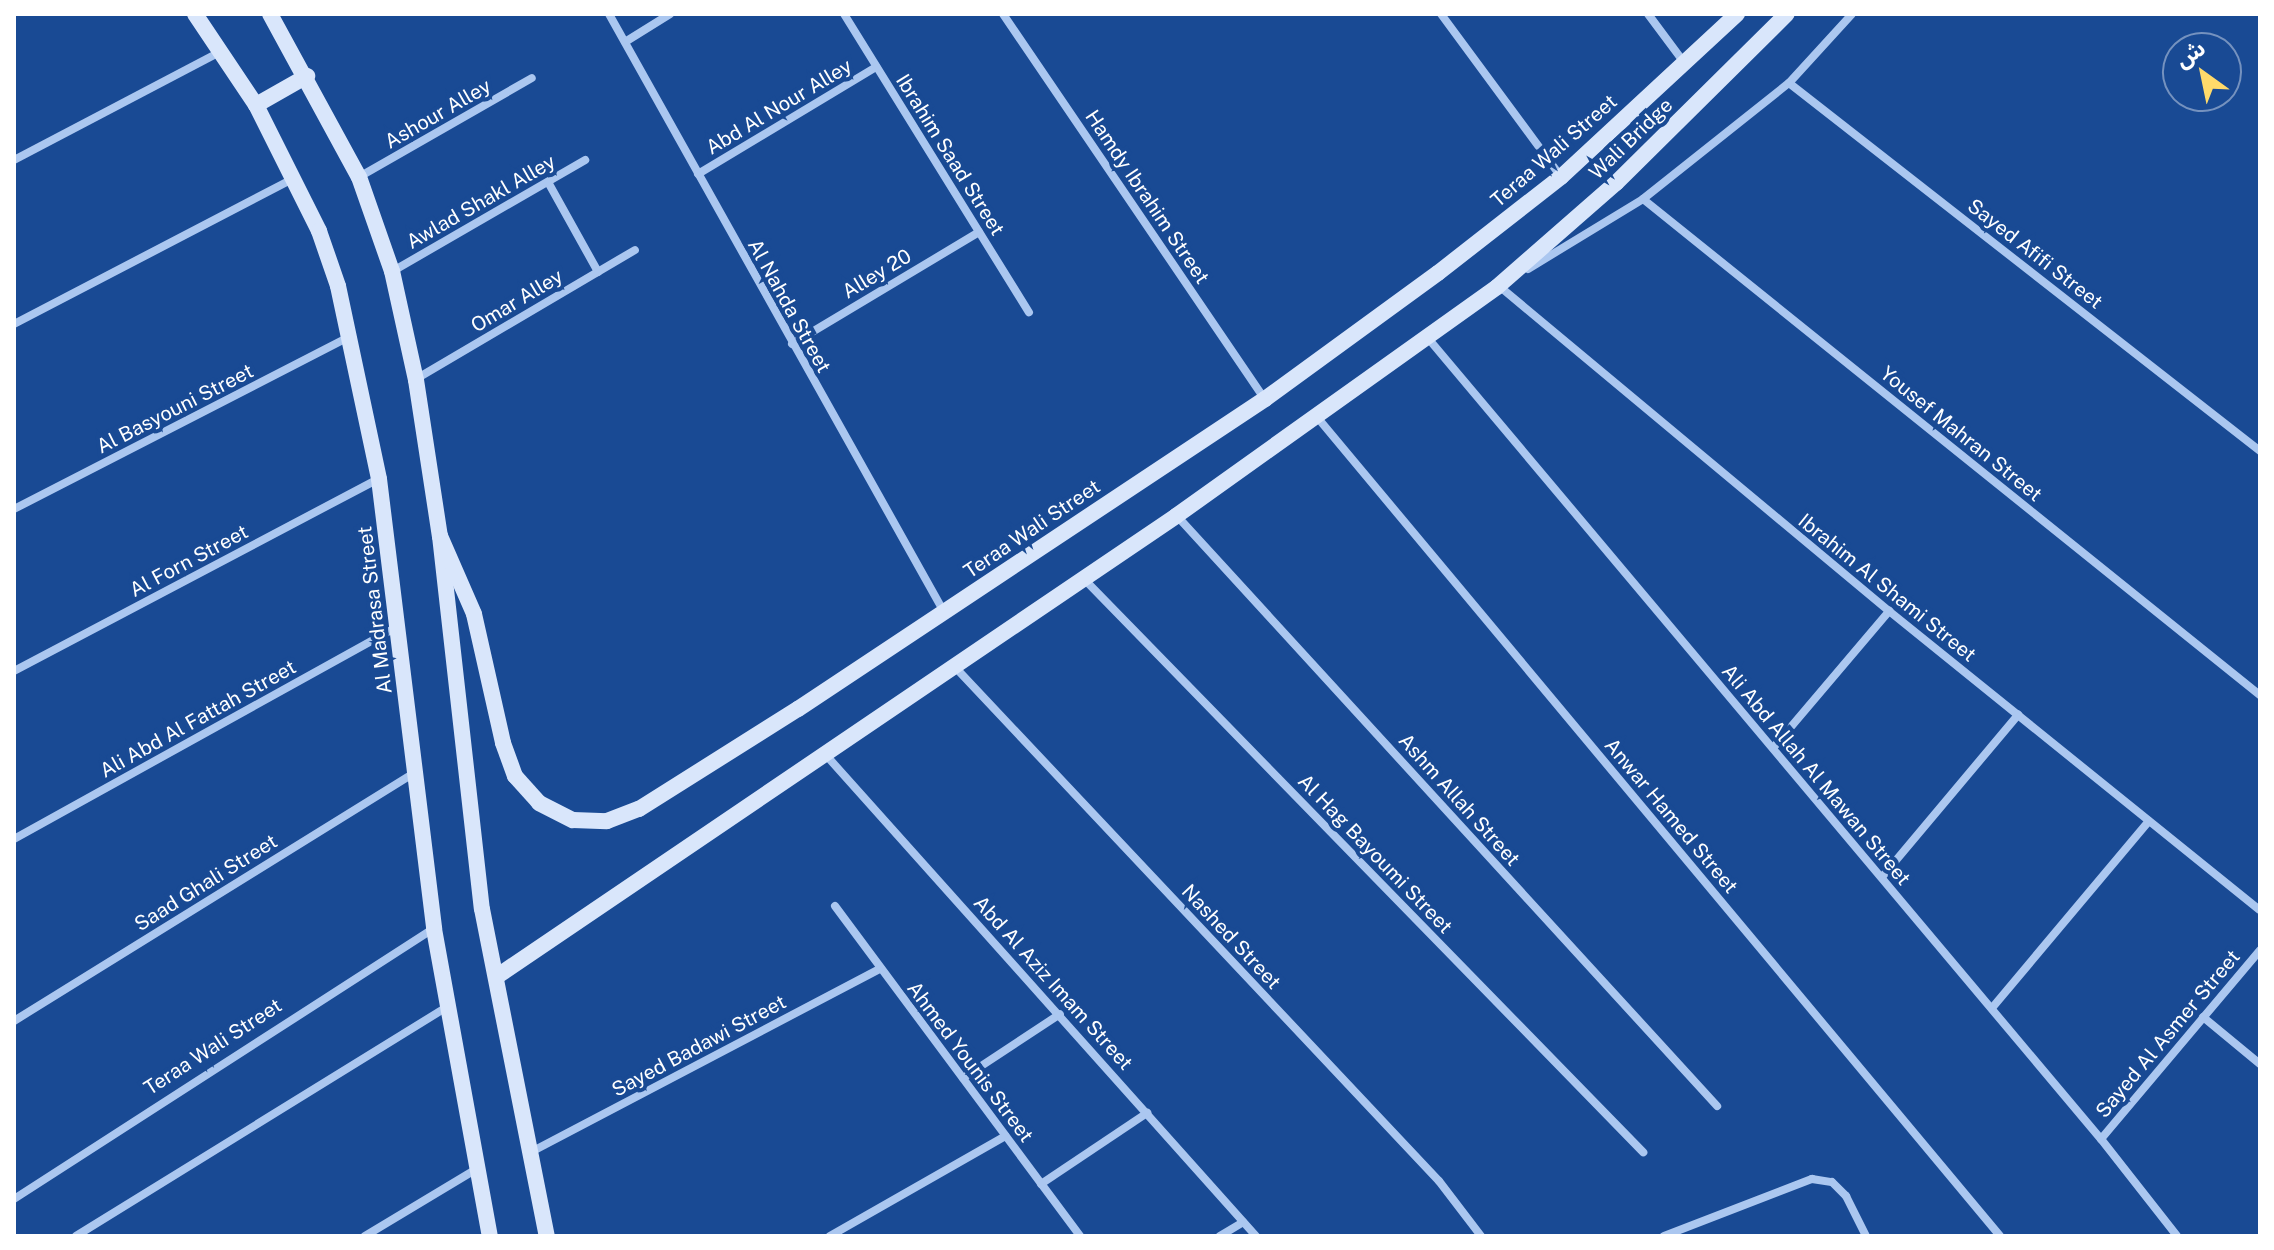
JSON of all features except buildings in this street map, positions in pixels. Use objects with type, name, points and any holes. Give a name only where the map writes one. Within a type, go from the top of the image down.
[{"type":"main road","name":"Al Madrasa Street","points":[[195,14],[256,105],[294,179],[333,272],[350,336],[379,479],[434,929],[490,1236]]},
{"type":"main road","points":[[270,14],[307,76],[359,177],[392,271],[416,380],[440,536],[482,909],[547,1236]]},
{"type":"main road","name":"Teraa Wali Street","points":[[440,536],[474,614],[503,743],[515,776],[539,803],[573,820],[607,821],[639,809],[1265,399],[1438,273],[1561,177],[1737,14]]},
{"type":"main road","name":"Wali Bridge","points":[[1497,287],[1616,183],[1787,14]]},
{"type":"main road","points":[[256,105],[307,76]]},
{"type":"main road","points":[[496,977],[1176,516],[1497,287]]},
{"type":"street","name":"Al Nahda Street","points":[[609,14],[944,612]]},
{"type":"street","points":[[625,42],[670,14]]},
{"type":"street","name":"Ibrahim Saad Street","points":[[844,14],[1029,312]]},
{"type":"street","name":"Hamdy Ibrahim Street","points":[[1003,14],[1265,399]]},
{"type":"street","points":[[1441,14],[1561,177]]},
{"type":"street","points":[[1648,14],[1683,61]]},
{"type":"street","points":[[1497,287],[1643,199],[1789,83],[1852,14]]},
{"type":"street","points":[[14,160],[220,52]]},
{"type":"street","name":"Abd Al Nour Alley","points":[[698,174],[876,67]]},
{"type":"street","name":"Ashour Alley","points":[[359,177],[532,78]]},
{"type":"street","name":"Sayed Afifi Street","points":[[1789,83],[2260,451]]},
{"type":"street","name":"Awlad Shakl Alley","points":[[392,271],[585,160]]},
{"type":"street","points":[[14,324],[294,179]]},
{"type":"street","points":[[548,182],[598,272]]},
{"type":"street","name":"Yousef Mahran Street","points":[[1643,199],[2260,695]]},
{"type":"street","name":"Alley 20","points":[[792,344],[979,232]]},
{"type":"street","name":"Omar Alley","points":[[416,380],[635,250]]},
{"type":"street","name":"Ibrahim Al Shami Street","points":[[1497,287],[1889,611],[2260,910]]},
{"type":"street","name":"Al Basyouni Street","points":[[14,509],[350,336]]},
{"type":"street","name":"Ali Abd Allah Al Mawan Street","points":[[1427,337],[1992,1008],[2177,1236]]},
{"type":"street","name":"Anwar Hamed Street","points":[[1317,417],[2000,1236]]},
{"type":"street","name":"Al Forn Street","points":[[14,671],[379,479]]},
{"type":"street","name":"Ashm Allah Street","points":[[1176,516],[1717,1106]]},
{"type":"street","name":"Al Hag Bayoumi Street","points":[[1084,578],[1643,1152]]},
{"type":"street","points":[[1773,748],[1889,611]]},
{"type":"street","name":"Ali Abd Al Fattah Street","points":[[14,839],[397,626]]},
{"type":"street","name":"Nashed Street","points":[[953,665],[1439,1181],[1481,1236]]},
{"type":"street","points":[[1882,877],[2018,715]]},
{"type":"street","name":"Abd Al Aziz Imam Street","points":[[824,753],[1256,1236]]},
{"type":"street","name":"Saad Ghali Street","points":[[14,1021],[414,773]]},
{"type":"street","points":[[1992,1008],[2149,821]]},
{"type":"street","name":"Ahmed Younis Street","points":[[835,906],[1080,1236]]},
{"type":"street","name":"Teraa Wali Street","points":[[14,1199],[434,929]]},
{"type":"street","name":"Sayed Al Asmer Street","points":[[2101,1139],[2260,950]]},
{"type":"street","name":"Sayed Badawi Street","points":[[531,1152],[881,968]]},
{"type":"street","points":[[76,1236],[448,1006]]},
{"type":"street","points":[[963,1078],[1060,1014]]},
{"type":"street","points":[[2203,1017],[2260,1064]]},
{"type":"street","points":[[1041,1184],[1147,1113]]},
{"type":"street","points":[[830,1236],[1005,1136]]},
{"type":"street","points":[[365,1236],[478,1168]]},
{"type":"street","points":[[1664,1236],[1812,1179],[1832,1182],[1846,1196],[1866,1236]]},
{"type":"street","points":[[1220,1236],[1243,1222]]}]
